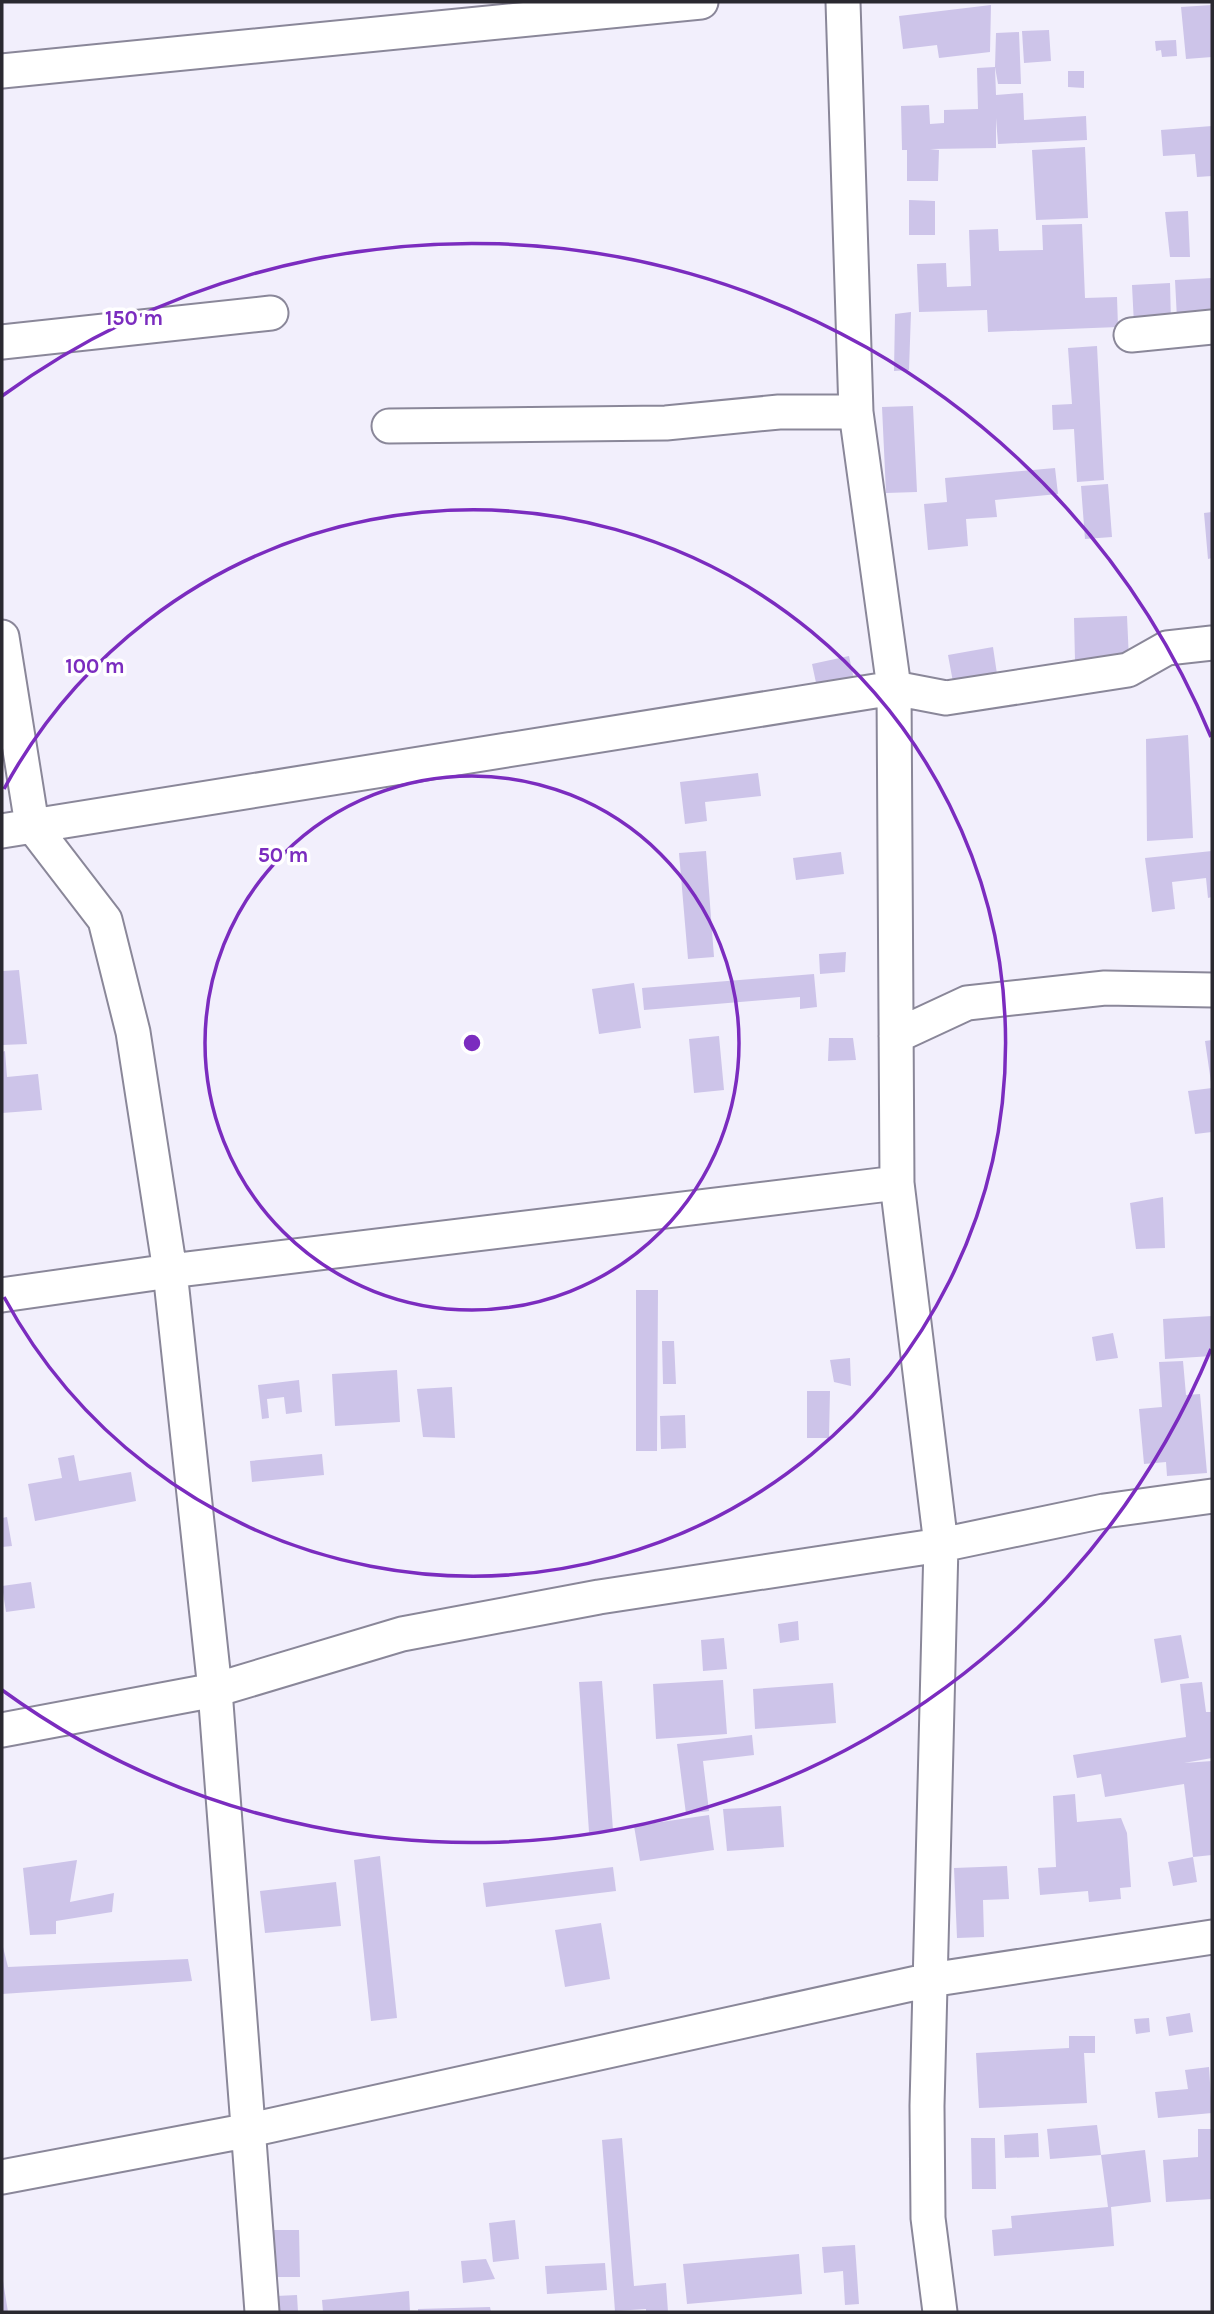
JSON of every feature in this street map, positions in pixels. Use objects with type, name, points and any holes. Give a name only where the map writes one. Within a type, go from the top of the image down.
[{"type":"street","points":[[2,71],[701,2]]},
{"type":"street","points":[[843,2],[856,412],[894,688],[897,1183],[941,1545],[926,2106],[928,2218],[940,2312]]},
{"type":"street","points":[[2,342],[271,313]]},
{"type":"street","points":[[1131,335],[1212,327]]},
{"type":"street","points":[[389,426],[666,423],[779,412],[856,412]]},
{"type":"street","points":[[2,637],[17,828],[105,920],[133,1032],[170,1271],[215,1690],[262,2312]]},
{"type":"street","points":[[17,828],[894,688],[946,698],[1128,670],[1167,648],[1212,643]]},
{"type":"street","points":[[896,1036],[967,1003],[1105,988],[1212,990]]},
{"type":"street","points":[[2,1295],[170,1271],[897,1183]]},
{"type":"street","points":[[2,1730],[215,1690],[402,1633],[599,1597],[941,1545],[1104,1511],[1212,1496]]},
{"type":"street","points":[[2,2177],[250,2130],[930,1980],[1212,1937]]},
{"type":"building","points":[[991,5],[990,52],[939,58],[937,45],[903,49],[899,16]]},
{"type":"building","points":[[1212,5],[1212,57],[1186,59],[1181,7]]},
{"type":"building","points":[[1049,30],[1051,61],[1024,63],[1022,31]]},
{"type":"building","points":[[1019,32],[1021,84],[998,84],[995,67],[996,33]]},
{"type":"building","points":[[1176,40],[1177,56],[1162,57],[1161,50],[1156,51],[1155,41]]},
{"type":"building","points":[[995,67],[996,95],[1023,93],[1024,120],[1086,116],[1087,140],[998,144],[996,118],[996,148],[930,149],[939,150],[938,181],[907,181],[907,150],[902,150],[901,106],[929,105],[930,124],[944,123],[944,110],[978,109],[977,68]]},
{"type":"building","points":[[1068,71],[1084,71],[1084,88],[1068,87]]},
{"type":"building","points":[[1212,126],[1212,176],[1197,177],[1195,154],[1163,156],[1161,130]]},
{"type":"building","points":[[1085,147],[1088,218],[1036,220],[1032,150]]},
{"type":"building","points":[[909,200],[935,201],[935,235],[909,235]]},
{"type":"building","points":[[1188,211],[1190,257],[1170,257],[1165,212]]},
{"type":"building","points":[[1082,224],[1085,298],[1117,297],[1118,327],[988,332],[987,310],[919,312],[917,264],[946,263],[947,287],[971,286],[969,230],[998,229],[999,251],[1043,250],[1042,225]]},
{"type":"building","points":[[1212,278],[1212,317],[1177,319],[1175,280]]},
{"type":"building","points":[[1170,283],[1171,323],[1134,325],[1132,285]]},
{"type":"building","points":[[911,312],[909,370],[894,371],[895,314]]},
{"type":"building","points":[[1097,346],[1104,480],[1077,482],[1074,429],[1053,430],[1052,405],[1072,404],[1068,348]]},
{"type":"building","points":[[913,406],[917,492],[886,493],[882,407]]},
{"type":"building","points":[[1055,468],[1058,494],[995,500],[997,517],[966,519],[968,546],[928,550],[924,504],[947,502],[945,478]]},
{"type":"building","points":[[1108,484],[1112,537],[1085,539],[1081,486]]},
{"type":"building","points":[[1212,512],[1212,558],[1208,559],[1204,513]]},
{"type":"building","points":[[1127,616],[1129,660],[1075,661],[1074,618]]},
{"type":"building","points":[[993,647],[997,674],[953,682],[948,655]]},
{"type":"building","points":[[849,656],[855,684],[818,692],[812,664]]},
{"type":"building","points":[[1188,735],[1193,838],[1147,841],[1146,739]]},
{"type":"building","points":[[758,773],[761,796],[705,802],[707,821],[685,824],[680,782]]},
{"type":"building","points":[[706,851],[714,957],[688,959],[679,853]]},
{"type":"building","points":[[1212,851],[1212,897],[1208,898],[1206,878],[1172,882],[1175,909],[1152,912],[1145,858]]},
{"type":"building","points":[[841,852],[844,874],[796,880],[793,858]]},
{"type":"building","points":[[846,952],[845,972],[820,974],[819,954]]},
{"type":"building","points":[[19,970],[27,1044],[2,1045],[2,971]]},
{"type":"building","points":[[814,974],[817,1007],[800,1009],[800,997],[644,1010],[642,988]]},
{"type":"building","points":[[634,983],[641,1028],[599,1034],[592,989]]},
{"type":"building","points":[[719,1036],[724,1090],[694,1093],[689,1039]]},
{"type":"building","points":[[829,1038],[853,1038],[856,1060],[828,1061]]},
{"type":"building","points":[[1212,1040],[1212,1081],[1211,1082],[1205,1041]]},
{"type":"building","points":[[5,1051],[7,1077],[38,1074],[42,1110],[2,1113],[2,1052]]},
{"type":"building","points":[[1212,1088],[1212,1132],[1195,1134],[1188,1091]]},
{"type":"building","points":[[1163,1197],[1165,1248],[1136,1249],[1130,1203]]},
{"type":"building","points":[[636,1290],[658,1290],[657,1451],[636,1451]]},
{"type":"building","points":[[1212,1316],[1212,1356],[1165,1359],[1163,1319]]},
{"type":"building","points":[[1113,1333],[1118,1358],[1096,1361],[1092,1337]]},
{"type":"building","points":[[662,1341],[674,1341],[676,1384],[663,1384]]},
{"type":"building","points":[[850,1358],[851,1386],[834,1382],[830,1360]]},
{"type":"building","points":[[1183,1361],[1186,1395],[1200,1394],[1207,1473],[1167,1476],[1166,1462],[1144,1464],[1139,1409],[1162,1407],[1159,1362]]},
{"type":"building","points":[[397,1370],[400,1422],[335,1426],[332,1374]]},
{"type":"building","points":[[299,1380],[302,1412],[286,1414],[284,1397],[267,1399],[269,1418],[262,1419],[258,1385]]},
{"type":"building","points":[[452,1387],[455,1438],[423,1437],[417,1389]]},
{"type":"building","points":[[807,1391],[830,1391],[829,1438],[807,1438]]},
{"type":"building","points":[[685,1415],[686,1448],[661,1449],[660,1416]]},
{"type":"building","points":[[322,1454],[324,1475],[252,1482],[250,1461]]},
{"type":"building","points":[[74,1455],[79,1481],[131,1472],[136,1501],[35,1521],[28,1484],[62,1478],[58,1458]]},
{"type":"building","points":[[7,1517],[12,1546],[2,1547],[2,1518]]},
{"type":"building","points":[[31,1582],[35,1608],[6,1612],[2,1586]]},
{"type":"building","points":[[798,1621],[799,1640],[780,1643],[778,1624]]},
{"type":"building","points":[[1181,1635],[1189,1678],[1161,1683],[1154,1639]]},
{"type":"building","points":[[724,1638],[727,1669],[703,1671],[701,1640]]},
{"type":"building","points":[[723,1680],[727,1734],[656,1739],[653,1684]]},
{"type":"building","points":[[602,1681],[613,1830],[589,1832],[579,1682]]},
{"type":"building","points":[[1202,1682],[1206,1712],[1212,1712],[1212,1758],[1184,1763],[1212,1761],[1212,1855],[1193,1857],[1184,1784],[1105,1797],[1101,1774],[1077,1778],[1073,1755],[1186,1737],[1180,1684]]},
{"type":"building","points":[[833,1683],[836,1723],[755,1729],[753,1689]]},
{"type":"building","points":[[752,1735],[754,1755],[703,1761],[709,1811],[686,1814],[677,1744]]},
{"type":"building","points":[[1075,1794],[1077,1822],[1121,1818],[1127,1833],[1131,1887],[1120,1888],[1121,1899],[1089,1902],[1088,1891],[1040,1895],[1038,1868],[1056,1867],[1053,1796]]},
{"type":"building","points":[[781,1806],[784,1847],[727,1851],[723,1809]]},
{"type":"building","points":[[709,1815],[714,1850],[640,1861],[634,1826]]},
{"type":"building","points":[[380,1856],[397,2018],[371,2021],[354,1860]]},
{"type":"building","points":[[1193,1857],[1197,1882],[1173,1886],[1168,1862]]},
{"type":"building","points":[[77,1860],[70,1902],[114,1893],[112,1912],[56,1921],[56,1934],[30,1935],[23,1868]]},
{"type":"building","points":[[1007,1866],[1009,1899],[983,1900],[984,1937],[957,1938],[954,1868]]},
{"type":"building","points":[[613,1867],[616,1891],[486,1907],[483,1883]]},
{"type":"building","points":[[336,1882],[341,1926],[265,1933],[260,1891]]},
{"type":"building","points":[[601,1923],[610,1979],[565,1987],[555,1930]]},
{"type":"building","points":[[3,1947],[8,1967],[188,1959],[192,1981],[2,1994]]},
{"type":"building","points":[[1190,2013],[1193,2032],[1169,2036],[1166,2017]]},
{"type":"building","points":[[1149,2018],[1150,2032],[1136,2034],[1134,2019]]},
{"type":"building","points":[[1069,2036],[1095,2036],[1095,2053],[1084,2053],[1087,2103],[979,2108],[976,2053],[1069,2048]]},
{"type":"building","points":[[1209,2067],[1212,2113],[1158,2118],[1155,2092],[1188,2089],[1185,2070]]},
{"type":"building","points":[[1097,2125],[1101,2155],[1050,2159],[1047,2129]]},
{"type":"building","points":[[1198,2129],[1212,2129],[1212,2199],[1166,2202],[1163,2160],[1198,2157]]},
{"type":"building","points":[[1038,2133],[1039,2157],[1005,2158],[1004,2135]]},
{"type":"building","points":[[622,2138],[634,2286],[666,2283],[668,2312],[646,2312],[646,2309],[615,2311],[602,2140]]},
{"type":"building","points":[[971,2138],[995,2138],[996,2189],[972,2189]]},
{"type":"building","points":[[1145,2150],[1151,2202],[1111,2207],[1114,2246],[994,2256],[992,2230],[1012,2228],[1011,2216],[1108,2207],[1101,2155]]},
{"type":"building","points":[[515,2220],[519,2259],[493,2262],[489,2223]]},
{"type":"building","points":[[271,2230],[299,2230],[300,2277],[272,2277]]},
{"type":"building","points":[[855,2245],[859,2304],[845,2305],[843,2271],[824,2273],[822,2247]]},
{"type":"building","points":[[799,2254],[802,2294],[687,2304],[683,2264]]},
{"type":"building","points":[[486,2259],[495,2279],[463,2283],[461,2261]]},
{"type":"building","points":[[605,2263],[607,2290],[547,2294],[545,2266]]},
{"type":"building","points":[[3,2281],[8,2312],[2,2312]]},
{"type":"building","points":[[409,2291],[410,2312],[323,2312],[322,2300]]},
{"type":"building","points":[[297,2295],[298,2312],[277,2312],[276,2296]]},
{"type":"building","points":[[490,2307],[491,2312],[418,2312],[418,2309]]}]
